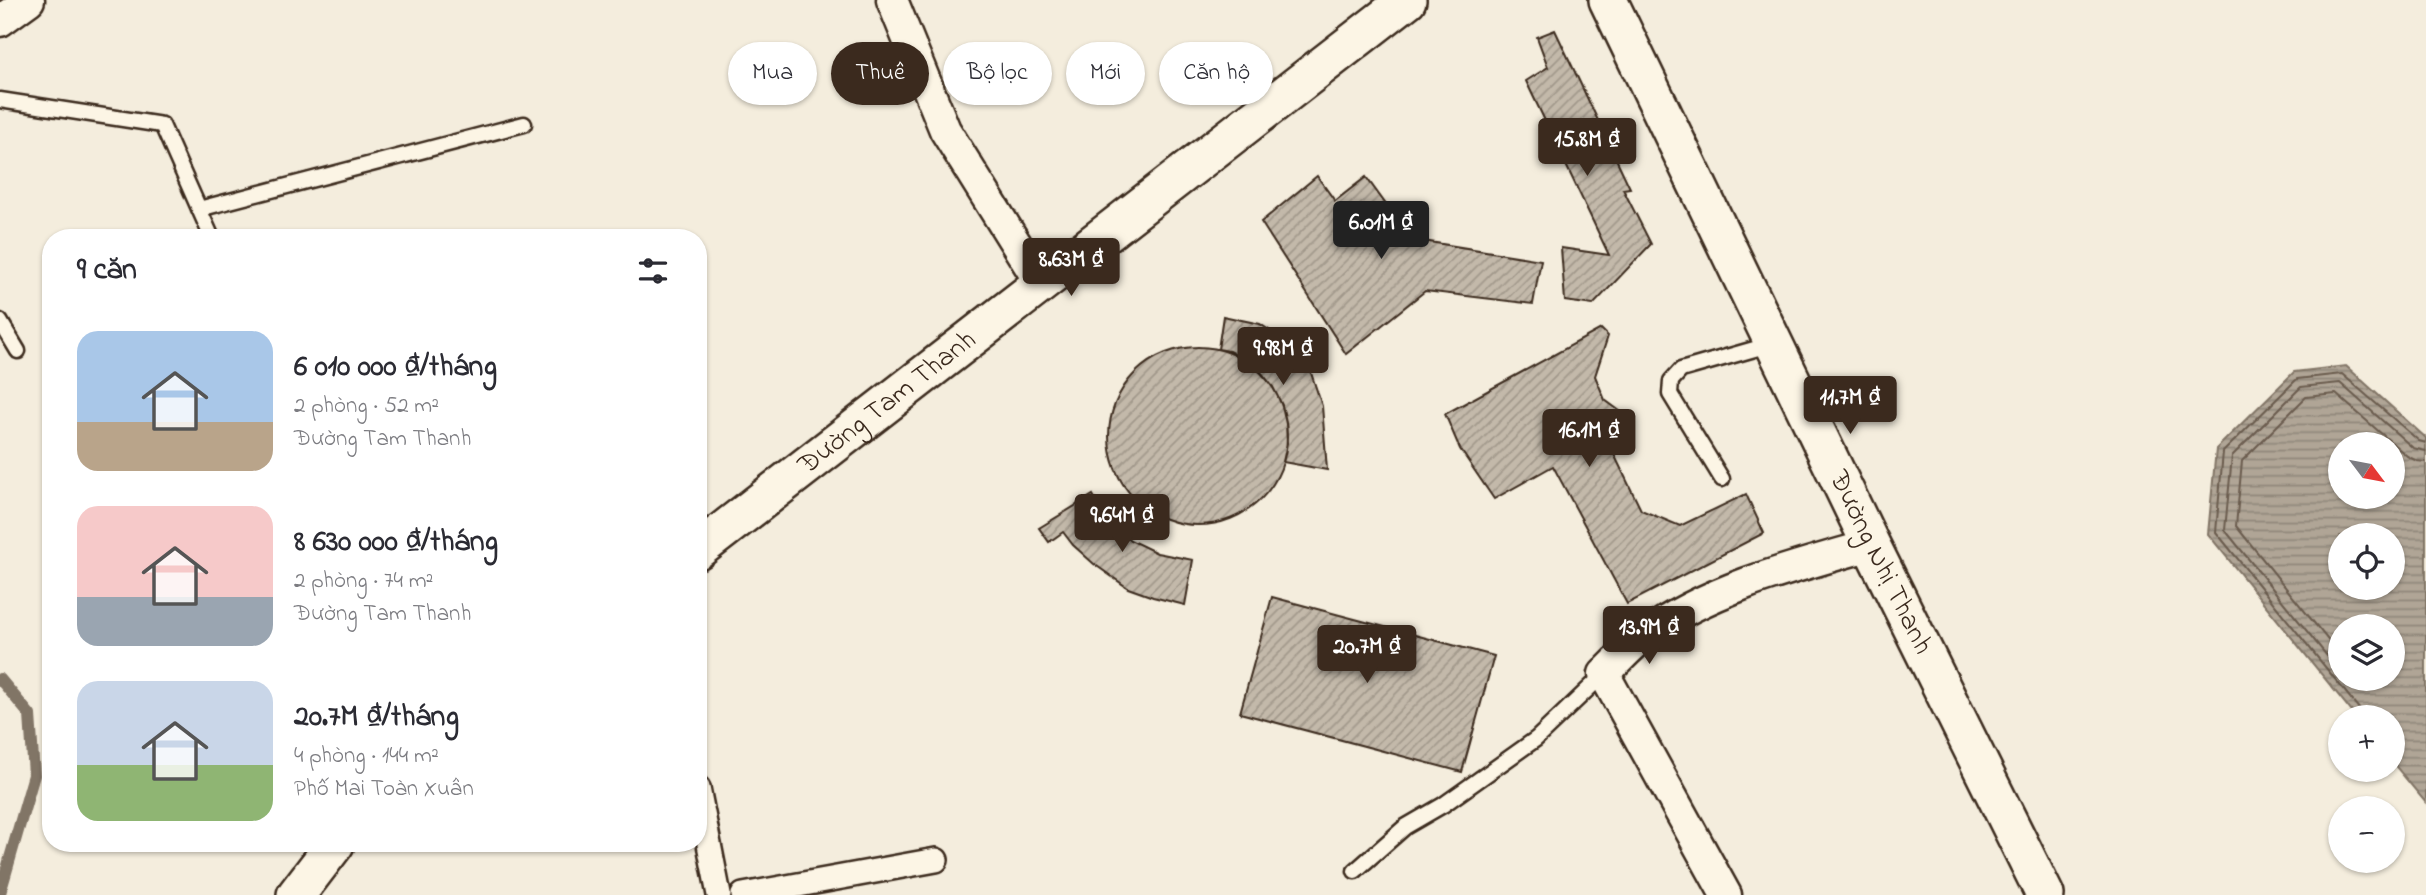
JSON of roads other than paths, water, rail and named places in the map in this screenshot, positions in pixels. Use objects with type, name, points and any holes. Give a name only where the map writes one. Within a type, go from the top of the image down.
[{"type":"street","points":[[0,21],[29,0]]},
{"type":"street","points":[[892,0],[945,130],[1041,284]]},
{"type":"street","name":"Đường Tam Thanh","points":[[707,543],[1407,0]]},
{"type":"street","name":"Đường Nhị Thanh","points":[[1608,0],[1871,545],[2045,895]]},
{"type":"street","points":[[1726,895],[1604,674],[1644,635],[1672,617],[1763,576],[1871,545]]},
{"type":"street","points":[[707,834],[719,895]]},
{"type":"street","points":[[296,895],[325,852]]},
{"type":"street","points":[[743,895],[936,860]]},
{"type":"lane","points":[[0,100],[162,125],[208,229]]},
{"type":"lane","points":[[199,209],[524,124]]},
{"type":"lane","points":[[0,321],[18,351]]},
{"type":"lane","points":[[1722,479],[1670,394],[1671,381],[1681,370],[1774,344]]},
{"type":"lane","points":[[1355,871],[1405,827],[1454,798],[1536,739],[1604,674]]},
{"type":"water","points":[[2346,366],[2426,438],[2426,803],[2405,778],[2405,705],[2346,705],[2335,691],[2405,691],[2405,614],[2328,614],[2328,682],[2208,534],[2216,449],[2294,372]]},
{"type":"waterway","points":[[0,679],[30,715],[34,775],[0,893]]}]
